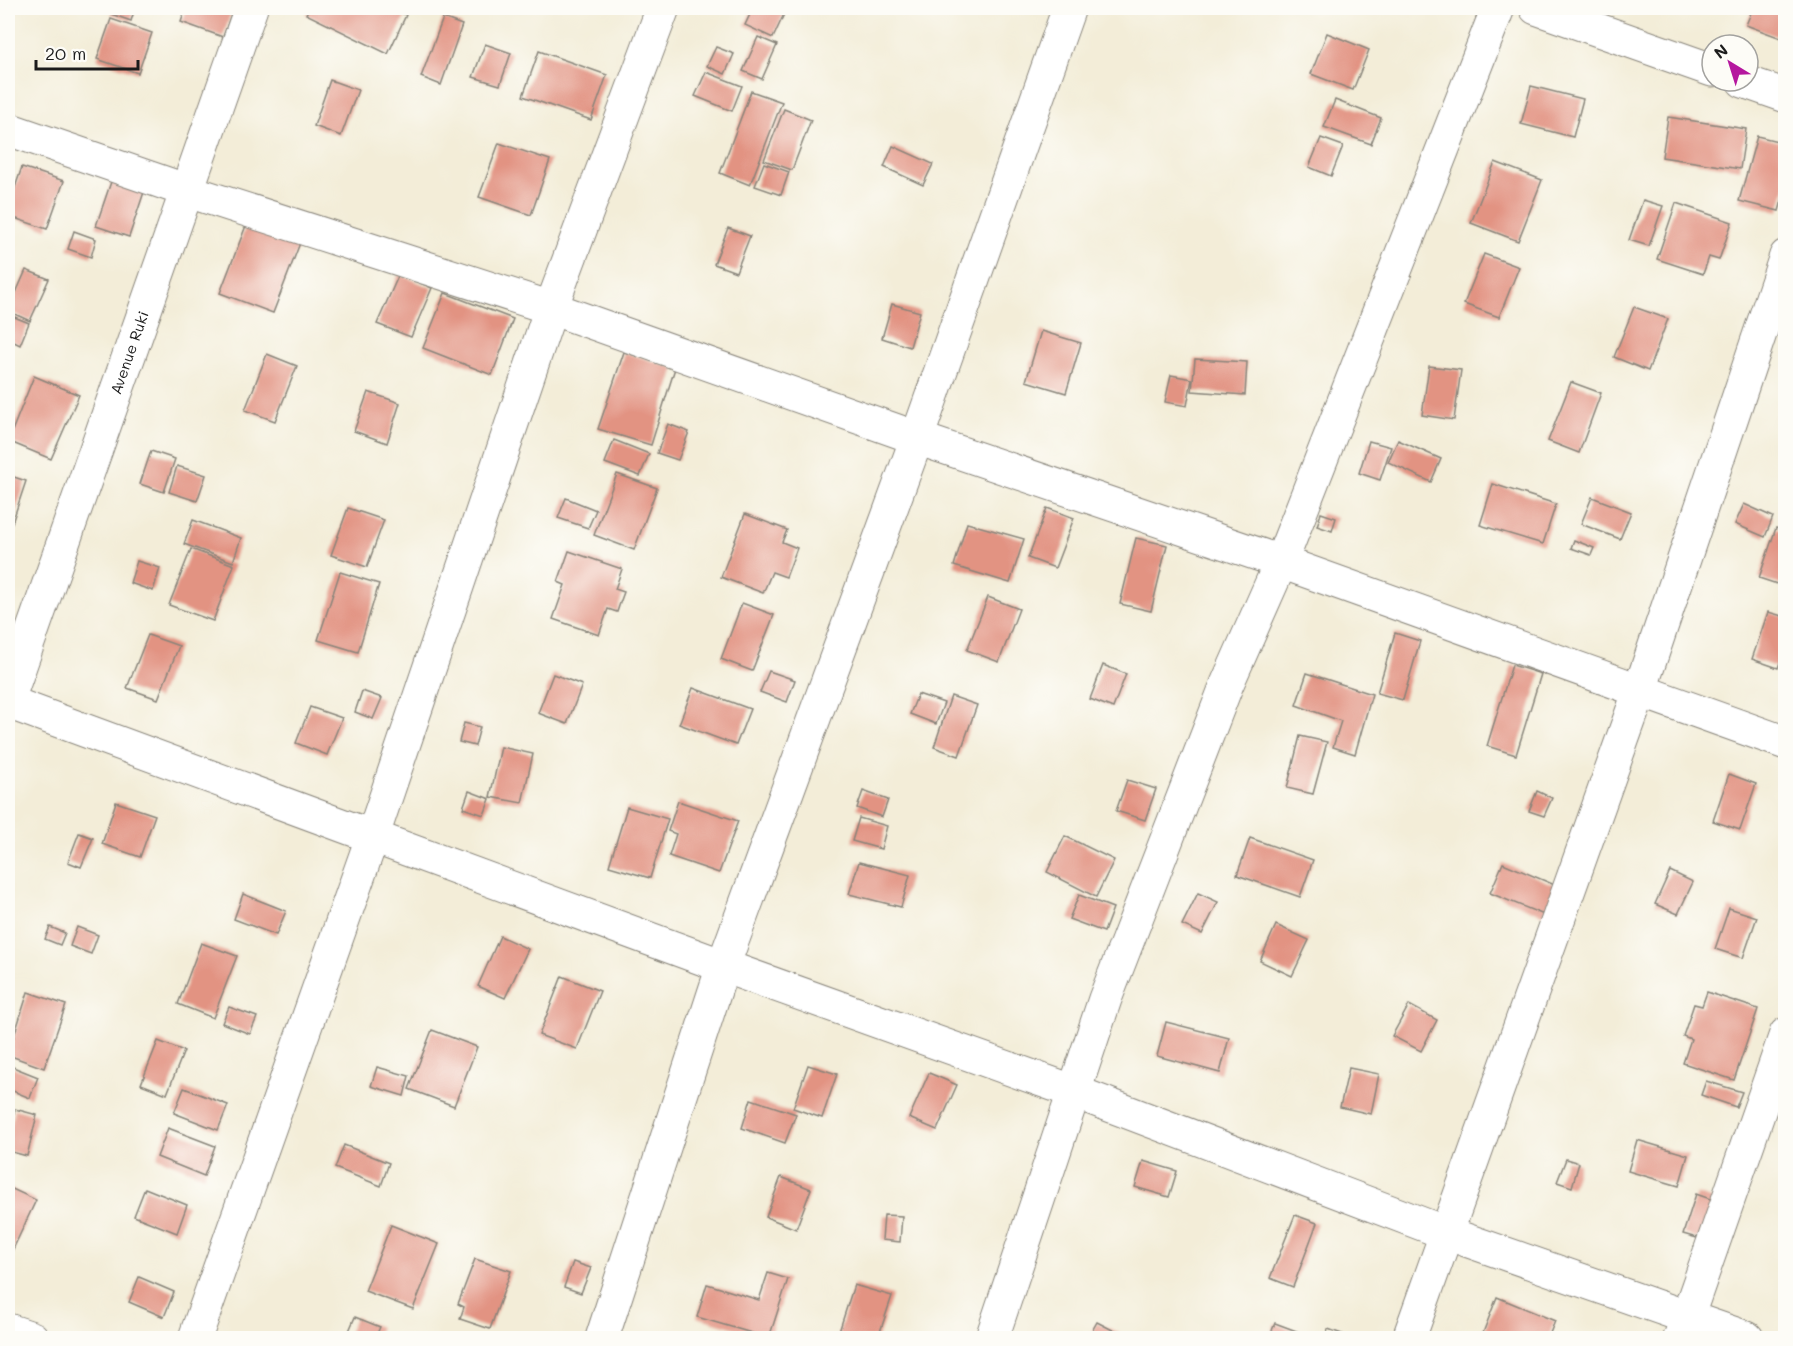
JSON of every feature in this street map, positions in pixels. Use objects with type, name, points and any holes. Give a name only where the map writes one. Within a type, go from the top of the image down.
[{"type":"street","name":"Avenue Ruki","points":[[8,701],[185,190],[251,8]]},
{"type":"street","points":[[195,1338],[372,838],[551,308],[663,8]]},
{"type":"street","points":[[602,1338],[723,966],[917,438],[1070,8]]},
{"type":"street","points":[[992,1338],[1105,999],[1227,684],[1281,562],[1498,8]]},
{"type":"street","points":[[1536,8],[1700,66]]},
{"type":"street","points":[[1760,87],[1785,96]]},
{"type":"street","points":[[8,129],[185,190],[551,308],[917,438],[1281,562],[1785,743]]},
{"type":"street","points":[[1409,1338],[1640,690],[1785,256]]},
{"type":"street","points":[[8,701],[372,838],[1075,1092],[1446,1233],[1684,1329],[1747,1338]]},
{"type":"street","points":[[1684,1329],[1785,1034]]},
{"type":"street","points":[[8,1330],[32,1338]]},
{"type":"building","points":[[113,8],[135,8],[131,21],[111,14]]},
{"type":"building","points":[[186,8],[212,8],[231,14],[223,37],[181,22]]},
{"type":"building","points":[[309,8],[391,8],[406,15],[388,54],[306,14]]},
{"type":"building","points":[[753,8],[776,8],[785,12],[773,38],[745,25]]},
{"type":"building","points":[[1753,8],[1786,8],[1786,40],[1746,25]]},
{"type":"building","points":[[443,18],[462,25],[441,85],[421,77]]},
{"type":"building","points":[[111,19],[152,33],[138,73],[97,59]]},
{"type":"building","points":[[1327,33],[1369,50],[1353,90],[1311,74]]},
{"type":"building","points":[[758,37],[777,45],[762,79],[743,71]]},
{"type":"building","points":[[485,44],[511,53],[500,85],[473,77]]},
{"type":"building","points":[[716,47],[734,54],[725,74],[707,66]]},
{"type":"building","points":[[539,51],[607,75],[591,120],[523,96]]},
{"type":"building","points":[[706,72],[742,86],[732,111],[695,96]]},
{"type":"building","points":[[330,80],[358,90],[341,136],[314,126]]},
{"type":"building","points":[[1531,86],[1583,99],[1573,137],[1521,124]]},
{"type":"building","points":[[751,91],[782,102],[750,185],[720,173]]},
{"type":"building","points":[[1335,100],[1381,118],[1371,144],[1324,127]]},
{"type":"building","points":[[784,109],[811,120],[792,170],[764,160]]},
{"type":"building","points":[[1668,117],[1746,129],[1740,169],[1662,157]]},
{"type":"building","points":[[1757,136],[1786,143],[1786,187],[1779,211],[1739,201]]},
{"type":"building","points":[[1321,138],[1343,146],[1331,176],[1309,167]]},
{"type":"building","points":[[499,143],[550,160],[531,215],[479,197]]},
{"type":"building","points":[[893,146],[933,164],[923,185],[884,167]]},
{"type":"building","points":[[1495,162],[1542,180],[1518,241],[1471,223]]},
{"type":"building","points":[[764,163],[789,172],[781,195],[755,186]]},
{"type":"building","points":[[22,167],[64,181],[47,229],[8,216],[8,208]]},
{"type":"building","points":[[114,173],[147,183],[129,237],[96,226]]},
{"type":"building","points":[[1643,200],[1663,206],[1649,246],[1629,240]]},
{"type":"building","points":[[1676,203],[1732,222],[1719,260],[1709,257],[1703,274],[1657,259]]},
{"type":"building","points":[[247,223],[300,243],[273,313],[220,293]]},
{"type":"building","points":[[728,228],[750,236],[736,272],[714,264]]},
{"type":"building","points":[[74,231],[96,239],[91,257],[68,249]]},
{"type":"building","points":[[1484,254],[1519,267],[1499,317],[1464,304]]},
{"type":"building","points":[[26,270],[49,279],[30,321],[8,311]]},
{"type":"building","points":[[399,274],[432,288],[411,337],[377,324]]},
{"type":"building","points":[[445,293],[513,319],[492,375],[423,348]]},
{"type":"building","points":[[892,304],[920,312],[910,347],[882,338]]},
{"type":"building","points":[[1634,307],[1668,319],[1648,371],[1614,357]]},
{"type":"building","points":[[12,316],[29,323],[20,345],[8,339],[8,325]]},
{"type":"building","points":[[1041,331],[1081,343],[1066,393],[1026,381]]},
{"type":"building","points":[[624,352],[675,368],[651,445],[598,429]]},
{"type":"building","points":[[267,354],[297,366],[275,421],[245,410]]},
{"type":"building","points":[[1195,359],[1247,362],[1245,395],[1192,391]]},
{"type":"building","points":[[1429,366],[1461,370],[1454,420],[1422,415]]},
{"type":"building","points":[[1171,375],[1192,379],[1187,406],[1165,402]]},
{"type":"building","points":[[34,376],[79,395],[51,459],[8,441]]},
{"type":"building","points":[[1571,382],[1601,393],[1579,453],[1548,441]]},
{"type":"building","points":[[368,392],[400,403],[387,443],[354,431]]},
{"type":"building","points":[[668,424],[689,432],[678,460],[657,453]]},
{"type":"building","points":[[614,440],[649,454],[640,476],[605,463]]},
{"type":"building","points":[[1398,440],[1441,459],[1431,482],[1388,462]]},
{"type":"building","points":[[1369,441],[1391,447],[1380,480],[1359,473]]},
{"type":"building","points":[[151,451],[175,459],[164,492],[140,484]]},
{"type":"building","points":[[177,466],[206,475],[197,501],[169,492]]},
{"type":"building","points":[[617,474],[657,488],[634,550],[594,535]]},
{"type":"building","points":[[8,475],[26,481],[8,535]]},
{"type":"building","points":[[1493,484],[1556,504],[1543,544],[1480,525]]},
{"type":"building","points":[[1592,497],[1631,512],[1620,539],[1581,524]]},
{"type":"building","points":[[566,498],[596,510],[588,528],[558,518]]},
{"type":"building","points":[[1744,504],[1773,517],[1765,537],[1735,524]]},
{"type":"building","points":[[348,508],[384,520],[367,567],[331,555]]},
{"type":"building","points":[[1047,508],[1074,518],[1055,568],[1028,558]]},
{"type":"building","points":[[1321,513],[1336,518],[1332,531],[1317,526]]},
{"type":"building","points":[[745,514],[787,530],[782,542],[797,548],[786,577],[772,572],[763,593],[721,577]]},
{"type":"building","points":[[193,520],[241,538],[233,562],[184,544]]},
{"type":"building","points":[[967,523],[1024,539],[1010,583],[954,566]]},
{"type":"building","points":[[1776,528],[1786,531],[1786,587],[1759,578]]},
{"type":"building","points":[[1136,538],[1167,545],[1151,611],[1120,604]]},
{"type":"building","points":[[1574,540],[1594,548],[1591,555],[1571,548]]},
{"type":"building","points":[[191,549],[234,565],[213,621],[169,605]]},
{"type":"building","points":[[569,551],[622,569],[615,589],[624,592],[617,612],[608,609],[599,635],[553,619],[565,585],[558,582]]},
{"type":"building","points":[[137,561],[160,568],[153,591],[130,583]]},
{"type":"building","points":[[340,572],[379,584],[358,652],[318,640]]},
{"type":"building","points":[[988,597],[1019,609],[999,662],[967,650]]},
{"type":"building","points":[[742,603],[774,615],[752,671],[721,659]]},
{"type":"building","points":[[1768,612],[1786,617],[1786,646],[1778,668],[1752,659]]},
{"type":"building","points":[[1395,633],[1420,641],[1403,700],[1377,693]]},
{"type":"building","points":[[148,635],[179,646],[158,699],[127,688]]},
{"type":"building","points":[[1103,665],[1126,674],[1113,708],[1090,699]]},
{"type":"building","points":[[1512,665],[1541,674],[1516,755],[1487,746]]},
{"type":"building","points":[[769,671],[795,680],[787,702],[760,692]]},
{"type":"building","points":[[1307,673],[1372,694],[1355,754],[1333,747],[1341,721],[1296,705]]},
{"type":"building","points":[[553,674],[582,685],[567,724],[538,713]]},
{"type":"building","points":[[693,688],[750,709],[736,745],[679,724]]},
{"type":"building","points":[[362,691],[382,698],[373,719],[355,712]]},
{"type":"building","points":[[918,694],[944,703],[936,724],[910,714]]},
{"type":"building","points":[[951,696],[977,705],[959,756],[934,747]]},
{"type":"building","points":[[310,707],[342,718],[327,755],[296,743]]},
{"type":"building","points":[[464,723],[480,727],[475,746],[459,742]]},
{"type":"building","points":[[1300,736],[1327,742],[1313,794],[1287,788]]},
{"type":"building","points":[[501,747],[533,754],[522,803],[490,797]]},
{"type":"building","points":[[1729,774],[1756,784],[1740,830],[1713,821]]},
{"type":"building","points":[[1127,780],[1156,789],[1145,820],[1116,811]]},
{"type":"building","points":[[469,791],[490,799],[484,815],[463,808]]},
{"type":"building","points":[[863,791],[888,800],[882,817],[857,808]]},
{"type":"building","points":[[1537,791],[1552,798],[1544,816],[1529,811]]},
{"type":"building","points":[[678,801],[738,821],[719,873],[669,856],[676,834],[668,831]]},
{"type":"building","points":[[116,802],[155,815],[140,857],[102,844]]},
{"type":"building","points":[[627,807],[668,819],[650,878],[609,866]]},
{"type":"building","points":[[859,818],[887,826],[881,849],[852,841]]},
{"type":"building","points":[[79,833],[93,838],[81,867],[68,862]]},
{"type":"building","points":[[1065,836],[1114,860],[1096,897],[1047,872]]},
{"type":"building","points":[[1250,838],[1313,860],[1300,897],[1237,875]]},
{"type":"building","points":[[859,862],[910,875],[901,907],[849,894]]},
{"type":"building","points":[[1503,863],[1557,886],[1544,915],[1490,893]]},
{"type":"building","points":[[1670,871],[1693,882],[1678,914],[1655,904]]},
{"type":"building","points":[[1198,893],[1218,902],[1202,934],[1182,925]]},
{"type":"building","points":[[243,894],[286,911],[276,935],[234,919]]},
{"type":"building","points":[[1079,895],[1113,908],[1104,932],[1069,919]]},
{"type":"building","points":[[1729,908],[1757,917],[1743,958],[1715,949]]},
{"type":"building","points":[[1276,925],[1309,940],[1292,976],[1260,961]]},
{"type":"building","points":[[50,927],[65,933],[60,945],[45,939]]},
{"type":"building","points":[[77,927],[98,935],[91,954],[70,946]]},
{"type":"building","points":[[500,936],[528,949],[505,998],[478,986]]},
{"type":"building","points":[[201,943],[237,956],[213,1018],[178,1004]]},
{"type":"building","points":[[562,976],[600,991],[577,1049],[539,1035]]},
{"type":"building","points":[[28,992],[66,1005],[44,1068],[8,1055]]},
{"type":"building","points":[[1707,992],[1758,1009],[1734,1080],[1683,1063],[1691,1039],[1683,1036],[1694,1004],[1702,1006]]},
{"type":"building","points":[[1409,1005],[1437,1020],[1421,1051],[1392,1036]]},
{"type":"building","points":[[229,1007],[257,1017],[250,1034],[222,1023]]},
{"type":"building","points":[[1166,1022],[1229,1038],[1220,1073],[1157,1056]]},
{"type":"building","points":[[432,1030],[477,1047],[454,1106],[409,1089]]},
{"type":"building","points":[[158,1041],[184,1051],[167,1094],[141,1084]]},
{"type":"building","points":[[8,1065],[38,1077],[30,1098],[8,1089]]},
{"type":"building","points":[[808,1065],[837,1074],[822,1118],[793,1108]]},
{"type":"building","points":[[377,1067],[409,1076],[404,1096],[371,1086]]},
{"type":"building","points":[[1349,1068],[1379,1074],[1371,1114],[1340,1107]]},
{"type":"building","points":[[929,1073],[957,1085],[937,1130],[909,1118]]},
{"type":"building","points":[[1706,1081],[1742,1092],[1736,1107],[1701,1095]]},
{"type":"building","points":[[184,1088],[228,1105],[218,1130],[174,1113]]},
{"type":"building","points":[[751,1099],[796,1114],[785,1143],[742,1128]]},
{"type":"building","points":[[15,1109],[37,1115],[27,1156],[8,1151],[8,1137]]},
{"type":"building","points":[[168,1128],[215,1146],[204,1176],[157,1157]]},
{"type":"building","points":[[1637,1140],[1688,1155],[1679,1186],[1628,1171]]},
{"type":"building","points":[[344,1145],[389,1163],[381,1186],[335,1168]]},
{"type":"building","points":[[1566,1159],[1579,1163],[1572,1187],[1557,1182]]},
{"type":"building","points":[[1143,1161],[1177,1171],[1169,1197],[1135,1187]]},
{"type":"building","points":[[781,1177],[811,1189],[796,1229],[766,1217]]},
{"type":"building","points":[[8,1187],[36,1200],[8,1260]]},
{"type":"building","points":[[145,1188],[187,1205],[177,1233],[134,1216]]},
{"type":"building","points":[[1696,1194],[1716,1201],[1704,1240],[1683,1234]]},
{"type":"building","points":[[884,1215],[902,1216],[900,1242],[882,1240]]},
{"type":"building","points":[[1295,1215],[1317,1223],[1293,1287],[1270,1278]]},
{"type":"building","points":[[391,1225],[439,1244],[413,1309],[365,1291]]},
{"type":"building","points":[[475,1259],[511,1271],[490,1329],[460,1319],[464,1307],[458,1304]]},
{"type":"building","points":[[573,1262],[591,1268],[581,1293],[564,1287]]},
{"type":"building","points":[[768,1273],[788,1279],[769,1338],[697,1317],[707,1284],[759,1300]]},
{"type":"building","points":[[139,1277],[174,1292],[164,1317],[129,1302]]},
{"type":"building","points":[[854,1285],[892,1296],[878,1338],[837,1338]]},
{"type":"building","points":[[1497,1297],[1555,1321],[1548,1338],[1481,1338]]},
{"type":"building","points":[[355,1317],[380,1327],[375,1338],[346,1338]]},
{"type":"building","points":[[1097,1322],[1128,1338],[1088,1338]]},
{"type":"building","points":[[1275,1323],[1310,1336],[1308,1338],[1269,1338]]},
{"type":"building","points":[[1328,1329],[1353,1338],[1325,1338]]}]
